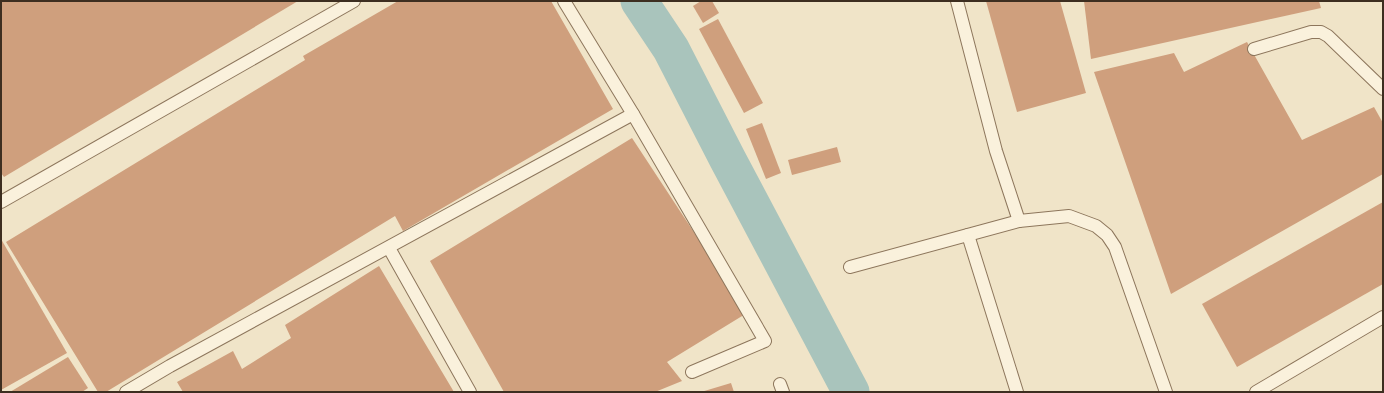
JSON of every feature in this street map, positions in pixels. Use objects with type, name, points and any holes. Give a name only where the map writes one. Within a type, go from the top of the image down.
[{"type":"lane","points":[[1,202],[354,1]]},
{"type":"lane","points":[[564,1],[633,114],[765,341],[692,372]]},
{"type":"lane","points":[[957,1],[996,151],[1019,221]]},
{"type":"lane","points":[[1254,49],[1311,32],[1321,32],[1328,36],[1383,89]]},
{"type":"lane","points":[[126,392],[170,366],[633,114]]},
{"type":"lane","points":[[850,267],[1019,221],[1069,216],[1096,226],[1106,235],[1115,247],[1166,392]]},
{"type":"lane","points":[[968,236],[1017,392]]},
{"type":"lane","points":[[389,248],[470,392]]},
{"type":"lane","points":[[1256,392],[1383,317]]},
{"type":"building","points":[[1,1],[298,1],[4,177],[1,173]]},
{"type":"building","points":[[398,1],[551,1],[613,109],[403,231],[395,216],[106,392],[98,392],[6,242],[305,60],[303,56]]},
{"type":"building","points":[[701,1],[712,1],[719,13],[703,23],[693,6]]},
{"type":"building","points":[[986,1],[1060,1],[1086,93],[1017,112]]},
{"type":"building","points":[[1084,1],[1319,1],[1321,8],[1091,59]]},
{"type":"building","points":[[718,19],[763,103],[744,113],[699,29]]},
{"type":"building","points":[[1247,42],[1302,140],[1374,107],[1383,123],[1383,174],[1171,294],[1094,72],[1174,53],[1184,72]]},
{"type":"building","points":[[762,123],[781,173],[766,179],[746,129]]},
{"type":"building","points":[[632,138],[747,313],[667,362],[682,381],[655,392],[504,392],[430,261]]},
{"type":"building","points":[[837,147],[841,162],[792,175],[788,160]]},
{"type":"building","points":[[1383,202],[1383,284],[1237,367],[1202,304]]},
{"type":"building","points":[[1,239],[67,353],[1,390]]},
{"type":"building","points":[[379,266],[454,392],[183,392],[177,382],[233,351],[242,369],[291,338],[285,325]]},
{"type":"building","points":[[68,357],[88,388],[82,392],[10,392]]},
{"type":"building","points":[[731,383],[734,392],[701,392]]},
{"type":"waterway","points":[[639,1],[671,49],[851,392]]}]
